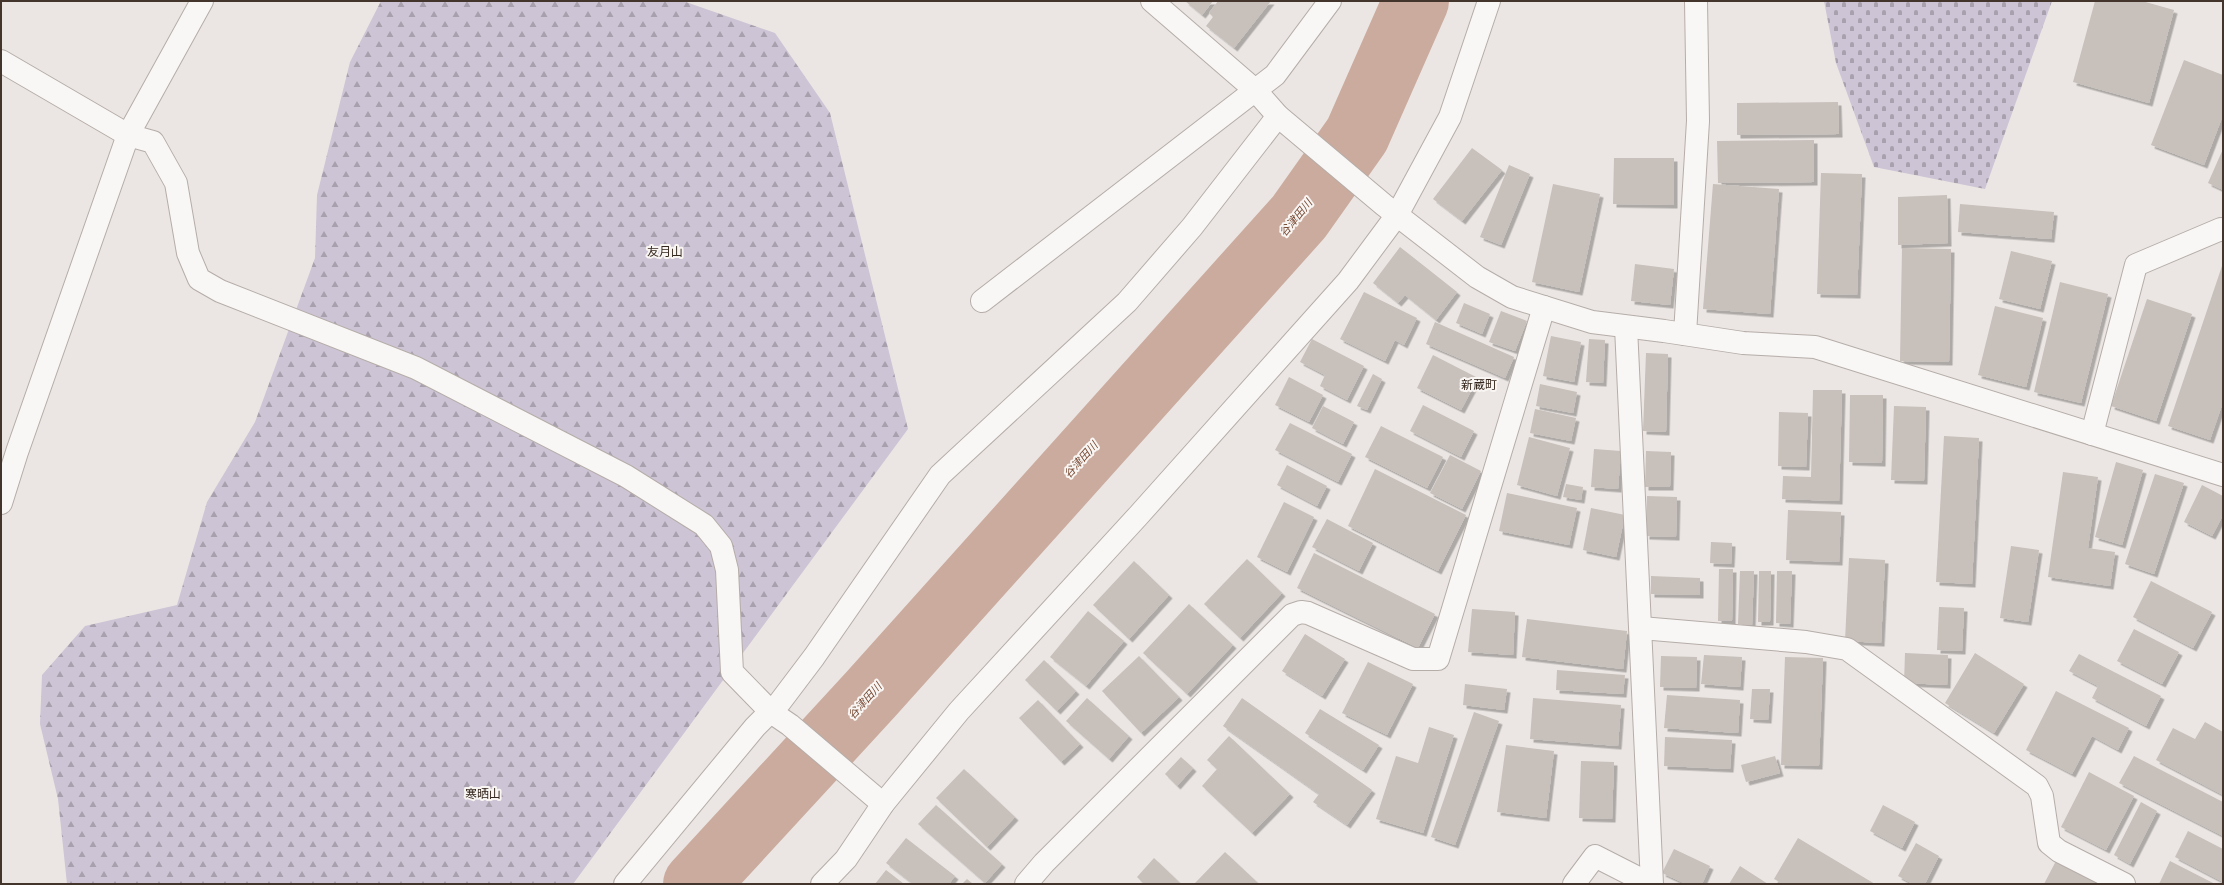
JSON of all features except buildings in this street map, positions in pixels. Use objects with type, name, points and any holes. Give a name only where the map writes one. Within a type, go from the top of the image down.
[{"type":"street","points":[[1,503],[17,452],[128,135],[202,1]]},
{"type":"street","points":[[1152,1],[1255,90],[1285,122],[1391,210],[1477,278],[1512,297],[1592,322],[1743,343],[1815,347],[2223,475]]},
{"type":"street","points":[[982,301],[1275,76],[1330,1]]},
{"type":"street","points":[[822,884],[846,859],[883,804],[959,711],[1138,516],[1348,281],[1450,117],[1489,1]]},
{"type":"street","points":[[1685,334],[1698,121],[1696,1]]},
{"type":"street","points":[[1,61],[128,135],[153,142],[176,183],[188,252],[198,279],[220,291],[416,368],[626,476],[704,525],[721,546],[727,570],[732,672],[771,712],[790,725],[883,804]]},
{"type":"street","points":[[625,884],[755,727],[771,712],[814,657],[940,475],[1128,302],[1285,122]]},
{"type":"street","points":[[2092,434],[2136,265],[2223,230]]},
{"type":"street","points":[[1026,884],[1044,863],[1292,615],[1301,612],[1308,613],[1414,659],[1438,659],[1544,307]]},
{"type":"street","points":[[1574,884],[1595,856],[1651,884],[1641,628],[1626,327]]},
{"type":"street","points":[[1641,628],[1806,642],[1848,649],[2037,786],[2042,796],[2049,843],[2059,851],[2124,884]]},
{"type":"green space","points":[[381,1],[683,1],[775,33],[830,113],[908,429],[573,884],[67,884],[58,799],[40,724],[42,675],[85,626],[177,605],[207,502],[255,422],[315,258],[317,195],[350,62]]},
{"type":"green space","points":[[1824,1],[2052,1],[1985,189],[1874,167],[1836,63]]},
{"type":"waterway","name":"谷津田川","points":[[696,884],[871,694],[1299,217],[1357,135],[1416,1]]},
{"type":"district","name":"友月山","points":[[665,252]]},
{"type":"district","name":"新蔵町","points":[[1479,385]]},
{"type":"district","name":"寒晒山","points":[[483,794]]}]
